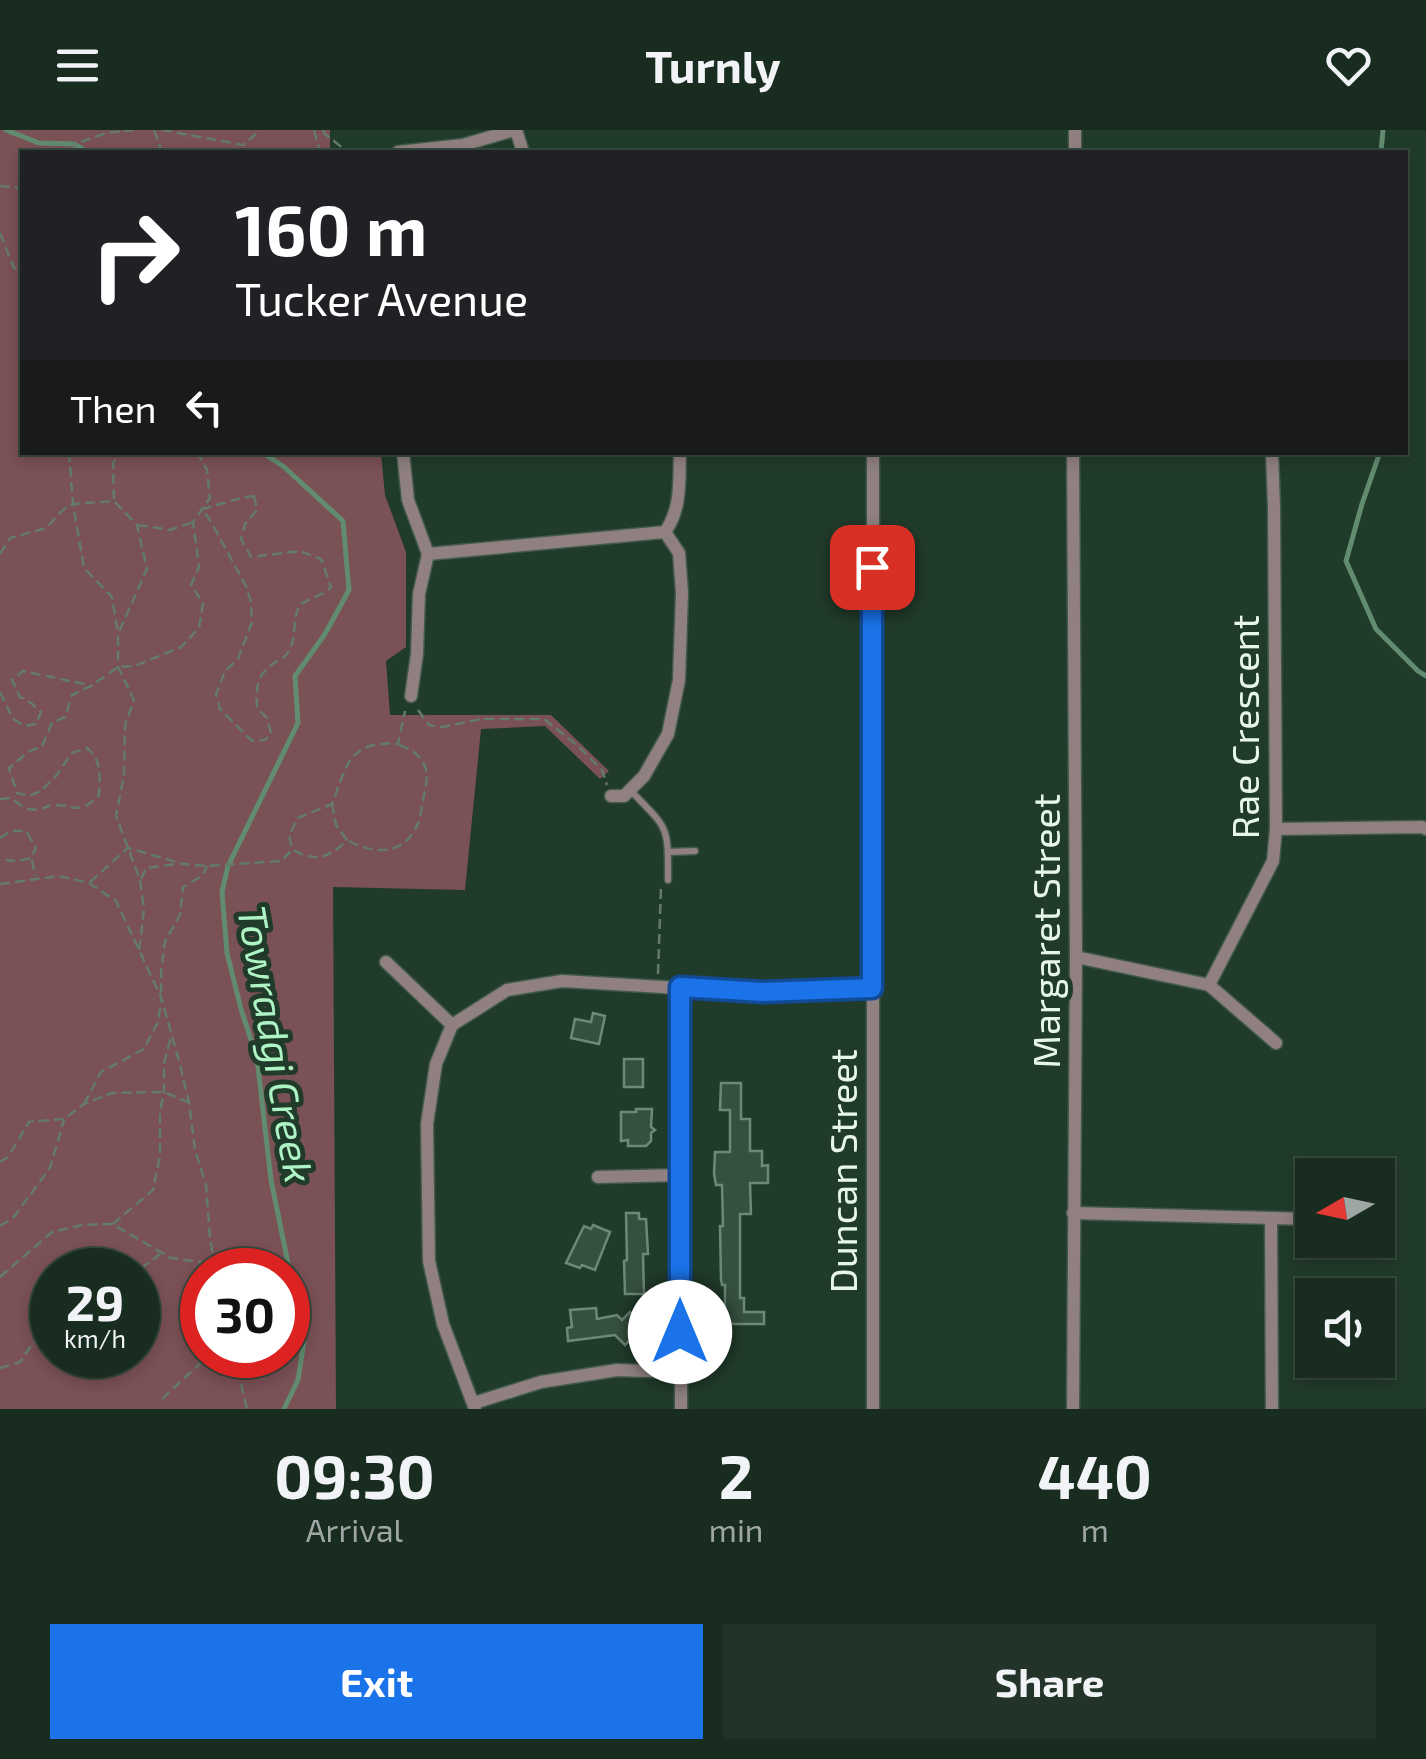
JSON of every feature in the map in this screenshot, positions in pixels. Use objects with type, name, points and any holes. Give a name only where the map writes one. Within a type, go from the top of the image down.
[{"type":"street","points":[[416,150],[462,145],[515,130]]},
{"type":"street","points":[[404,455],[408,500],[428,554],[419,594],[411,696]]},
{"type":"street","points":[[428,554],[665,532],[674,520],[678,500],[680,455]]},
{"type":"street","name":"Duncan Street","points":[[873,455],[874,1409]]},
{"type":"street","name":"Margaret Street","points":[[1073,1409],[1074,455]]},
{"type":"street","name":"Rae Crescent","points":[[1208,985],[1273,862],[1276,828],[1272,455]]},
{"type":"street","points":[[612,796],[624,796],[644,776],[668,734],[679,680],[679,554],[665,532]]},
{"type":"street","points":[[1276,828],[1426,830]]},
{"type":"street","points":[[1076,957],[1208,985],[1276,1043]]},
{"type":"street","points":[[386,962],[452,1024]]},
{"type":"street","points":[[680,1372],[617,1370],[540,1382],[474,1406],[443,1324],[430,1260],[427,1124],[436,1064],[452,1024],[507,990],[562,981],[763,992],[872,988]]},
{"type":"street","points":[[680,987],[680,1409]]},
{"type":"street","points":[[598,1177],[681,1175]]},
{"type":"street","points":[[1073,1213],[1295,1219]]},
{"type":"street","points":[[1272,1219],[1272,1409]]},
{"type":"lane","points":[[630,790],[662,823],[668,838],[665,880]]},
{"type":"lane","points":[[668,852],[695,851]]},
{"type":"path","points":[[73,150],[75,144],[106,133],[134,130]]},
{"type":"path","points":[[162,130],[243,145]]},
{"type":"path","points":[[240,150],[260,130]]},
{"type":"path","points":[[315,132],[324,132],[346,150]]},
{"type":"path","points":[[0,232],[14,268],[20,271]]},
{"type":"path","points":[[69,455],[84,568],[112,597],[118,666],[134,700],[124,725],[124,775],[116,816],[140,880],[144,908],[139,952]]},
{"type":"path","points":[[118,634],[148,569],[137,525],[114,501],[113,463],[120,455]]},
{"type":"path","points":[[137,525],[170,530],[192,522],[210,498],[207,470],[199,455]]},
{"type":"path","points":[[254,496],[256,510],[245,524],[241,540],[251,557],[300,551],[321,560],[331,587],[300,604],[287,656],[268,666],[255,685],[257,708],[267,718],[272,733],[264,740],[252,741],[220,709],[216,694],[225,671],[238,660],[252,622],[251,602],[246,586],[202,509],[254,496]]},
{"type":"path","points":[[0,554],[10,538],[46,528],[73,504],[114,501]]},
{"type":"path","points":[[0,799],[11,798],[23,808],[36,811],[52,804],[78,810],[99,796],[100,773],[94,754],[87,748],[72,753],[41,791],[29,796],[17,792],[9,768],[42,746],[52,724],[65,717],[72,695],[118,666],[135,666],[181,647],[198,628],[203,603],[191,584],[199,567],[192,522]]},
{"type":"path","points":[[0,692],[12,720],[25,726],[36,724],[41,712],[20,697],[12,680],[23,671],[91,686]]},
{"type":"path","points":[[398,744],[411,696]]},
{"type":"path","points":[[411,696],[430,725],[482,719],[544,719],[602,770],[612,796]]},
{"type":"path","points":[[379,742],[398,744],[411,749],[428,775],[418,825],[407,841],[388,850],[367,851],[346,840],[336,826],[332,804],[347,766],[359,749],[379,742]]},
{"type":"path","points":[[332,804],[298,818],[288,835],[292,850],[304,857],[321,858],[336,851],[346,840]]},
{"type":"path","points":[[0,838],[11,831],[26,830],[36,848],[31,858],[35,879]]},
{"type":"path","points":[[128,848],[183,864]]},
{"type":"path","points":[[89,884],[128,848]]},
{"type":"path","points":[[140,880],[146,868],[281,861],[292,850]]},
{"type":"path","points":[[0,860],[31,858]]},
{"type":"path","points":[[84,1104],[101,1072],[144,1050],[158,1022],[166,941],[180,915],[182,888],[202,876],[207,866]]},
{"type":"path","points":[[0,884],[60,876],[89,884],[116,901],[161,997],[172,1034],[189,1102],[194,1150],[206,1185],[213,1248]]},
{"type":"path","points":[[658,986],[665,880]]},
{"type":"path","points":[[112,1224],[152,1190],[160,1156],[164,1063],[172,1034]]},
{"type":"path","points":[[0,1162],[30,1122],[64,1119],[84,1104],[112,1093],[164,1092],[189,1102]]},
{"type":"path","points":[[0,1226],[13,1218],[50,1168],[64,1119]]},
{"type":"path","points":[[0,1277],[52,1232],[82,1224],[112,1224],[171,1258],[180,1259]]},
{"type":"path","points":[[0,1368],[20,1362],[30,1347]]},
{"type":"path","points":[[162,1399],[185,1378]]},
{"type":"path","points":[[240,1378],[247,1409]]},
{"type":"shaded area","points":[[0,130],[330,130],[330,150],[20,150],[20,455],[381,455],[385,495],[406,552],[406,647],[386,661],[390,715],[551,715],[609,771],[600,779],[545,726],[481,729],[465,890],[333,887],[336,1409],[0,1409]]},
{"type":"building","points":[[593,1013],[605,1016],[599,1044],[571,1038],[575,1019],[591,1022]]},
{"type":"building","points":[[624,1059],[643,1059],[643,1087],[624,1087]]},
{"type":"building","points":[[721,1083],[741,1083],[741,1119],[750,1119],[750,1151],[762,1151],[762,1166],[768,1165],[768,1183],[750,1183],[751,1214],[740,1214],[740,1298],[744,1298],[744,1312],[764,1312],[764,1324],[725,1324],[725,1285],[721,1279],[722,1185],[716,1185],[714,1174],[715,1152],[730,1152],[730,1110],[720,1110]]},
{"type":"building","points":[[652,1109],[651,1127],[655,1130],[646,1146],[628,1146],[628,1140],[621,1141],[621,1112]]},
{"type":"building","points":[[626,1213],[639,1213],[639,1219],[646,1219],[644,1294],[625,1294]]},
{"type":"building","points":[[593,1225],[610,1232],[595,1270],[566,1263],[584,1226],[591,1229]]},
{"type":"building","points":[[596,1308],[597,1319],[617,1315],[622,1320],[630,1312],[644,1326],[625,1345],[615,1335],[568,1341],[567,1328],[572,1327],[570,1310]]},
{"type":"waterway","name":"Towradgi Creek","points":[[6,130],[39,143],[75,144],[84,150]]},
{"type":"waterway","points":[[1381,150],[1383,130]]},
{"type":"waterway","name":"Towradgi Creek","points":[[266,455],[343,521],[349,590],[325,634],[295,676],[298,723],[228,866],[222,892],[227,953],[257,1058],[271,1180],[304,1341],[298,1380],[284,1409]]},
{"type":"waterway","points":[[1379,455],[1346,561],[1376,629],[1426,676]]},
{"type":"route","points":[[680,1332],[680,987],[763,992],[872,988],[872,567]]}]
